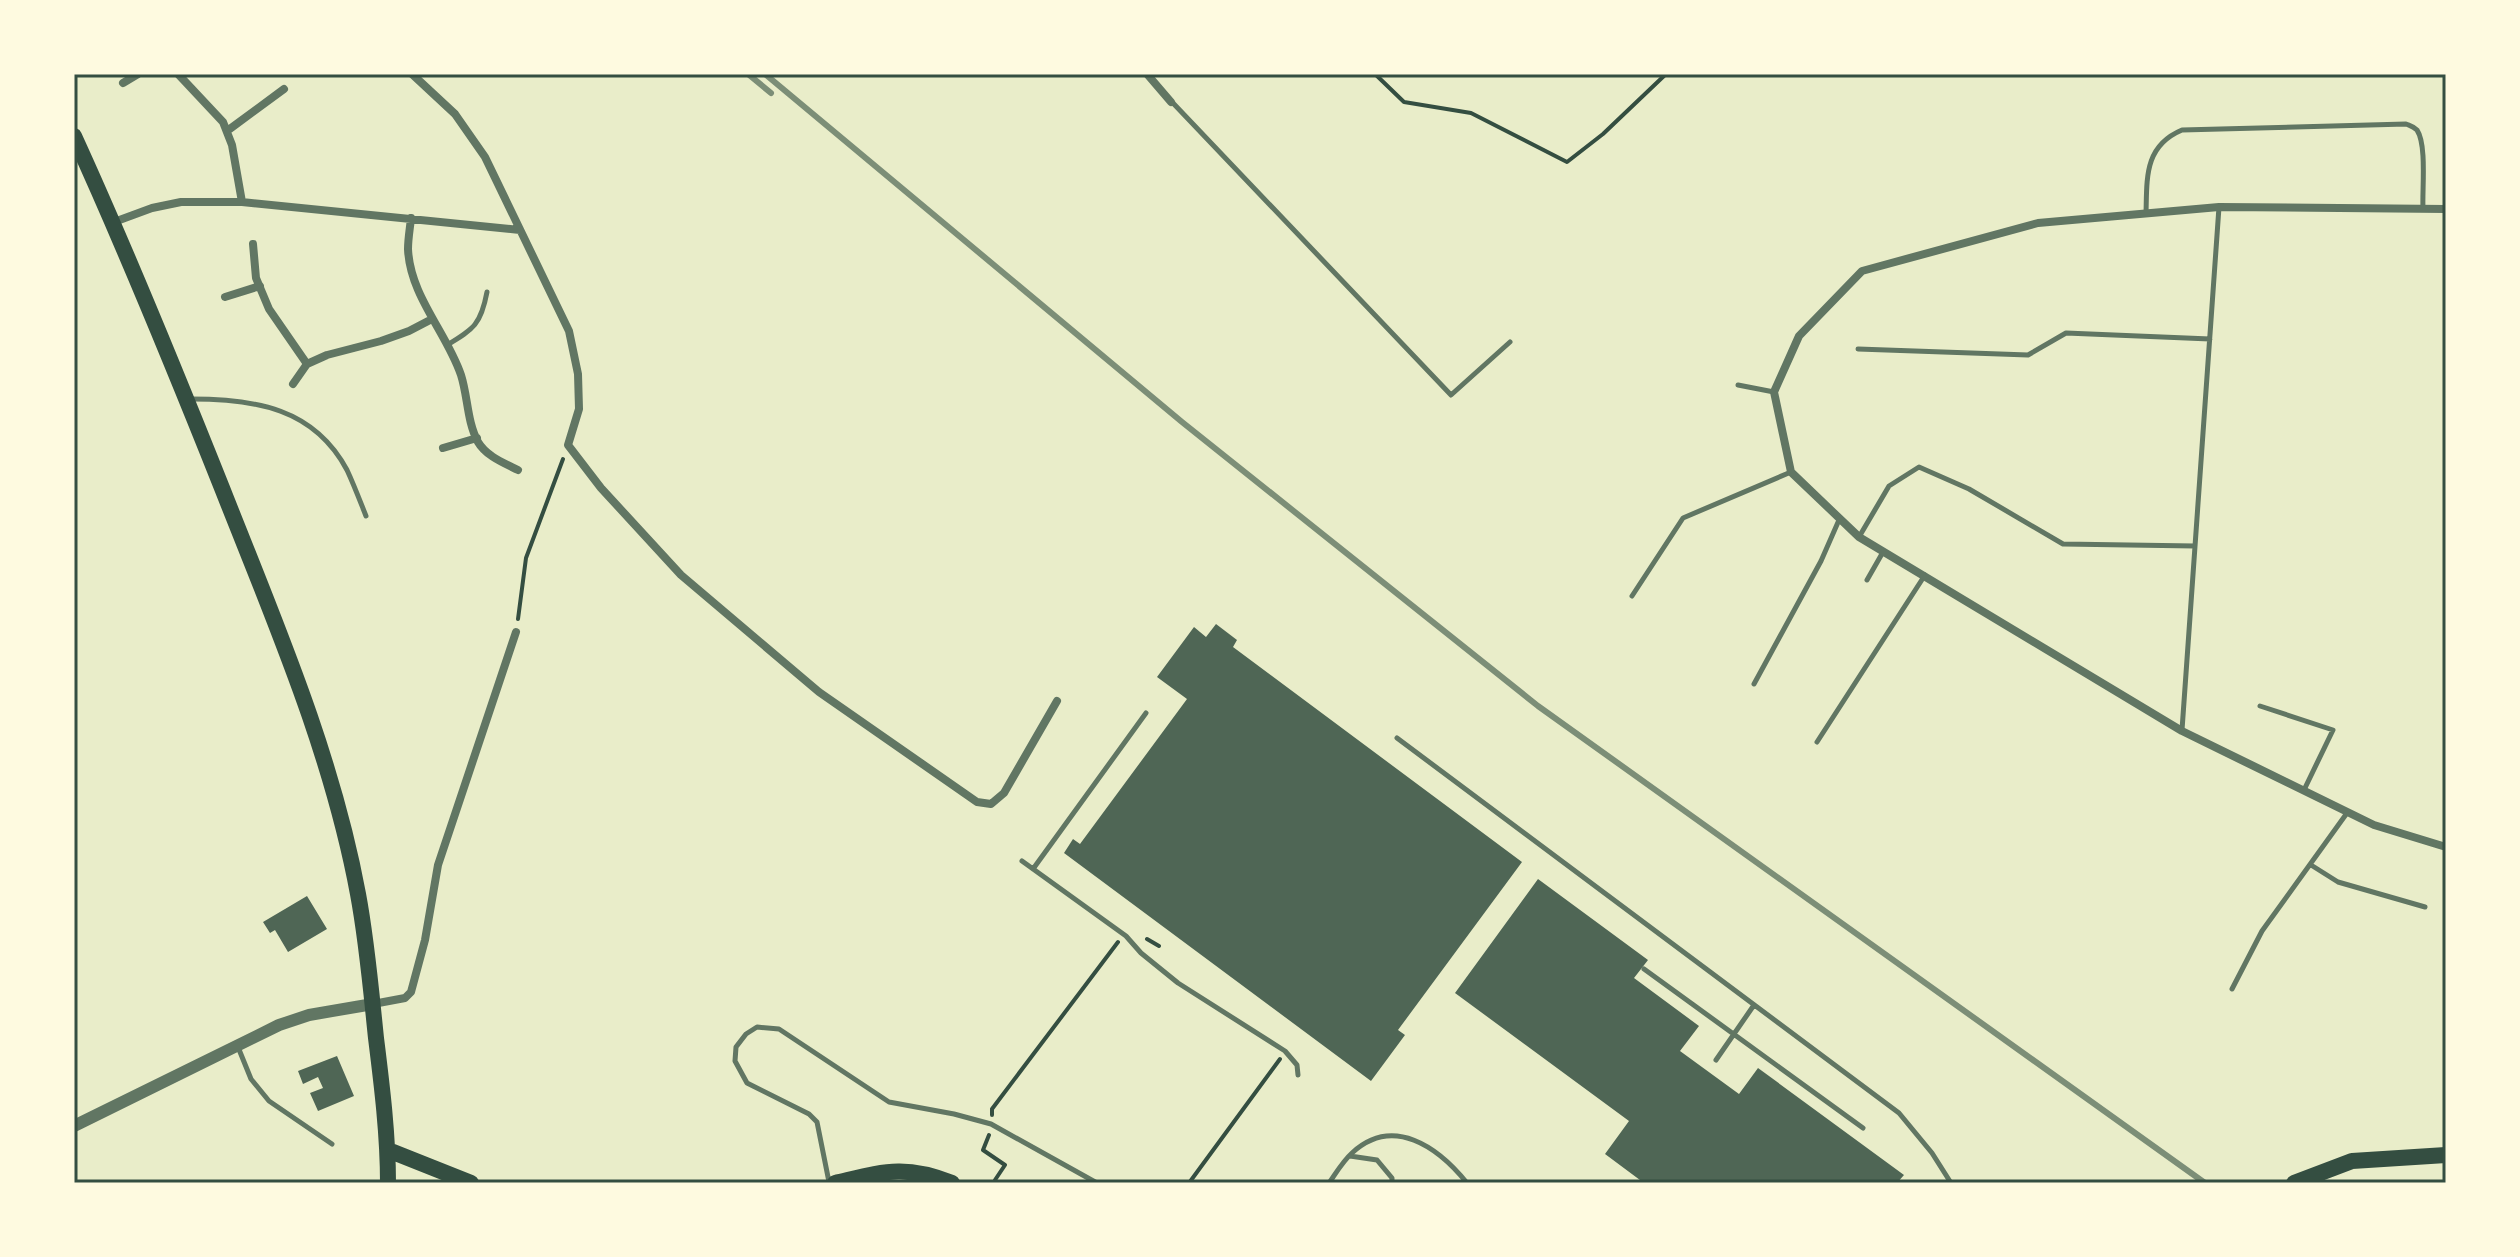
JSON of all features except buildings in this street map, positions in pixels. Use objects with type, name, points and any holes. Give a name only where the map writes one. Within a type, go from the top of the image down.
[{"type":"main road","points":[[74,137],[114,222],[186,399],[316,733],[340,814],[368,952],[388,1150],[388,1183]]},
{"type":"main road","points":[[388,1150],[442,1178],[471,1183]]},
{"type":"main road","points":[[2294,1183],[2352,1161],[2446,1155]]},
{"type":"main road","points":[[832,1183],[896,1169],[922,1172],[952,1183]]},
{"type":"street","points":[[123,83],[138,74]]},
{"type":"street","points":[[178,74],[223,122],[232,145],[242,202]]},
{"type":"street","points":[[412,74],[455,114],[485,157],[569,331],[578,374],[579,409],[568,445],[601,488],[681,575],[819,692],[977,802],[991,804],[1004,793],[1057,701]]},
{"type":"street","points":[[1147,74],[1171,102]]},
{"type":"street","points":[[227,131],[284,89]]},
{"type":"street","points":[[114,222],[152,208],[181,202],[242,202],[520,230]]},
{"type":"street","points":[[2446,209],[2219,207],[2038,223],[1862,271],[1799,336],[1774,392],[1791,472],[1859,537],[2182,731],[2374,825],[2446,847]]},
{"type":"street","points":[[411,218],[408,250],[414,277],[460,372],[479,444],[492,456],[518,470]]},
{"type":"street","points":[[253,244],[260,286],[269,309],[307,364]]},
{"type":"street","points":[[225,297],[260,286]]},
{"type":"street","points":[[293,384],[307,364],[327,355],[395,336],[432,319]]},
{"type":"street","points":[[443,448],[477,438]]},
{"type":"street","points":[[74,1126],[279,1025],[309,1015],[405,998],[411,992],[425,940],[438,865],[516,632]]},
{"type":"lane","points":[[1171,102],[1451,395],[1510,342]]},
{"type":"lane","points":[[2146,214],[2147,177],[2153,154],[2167,137],[2182,130],[2406,124],[2419,133],[2423,208]]},
{"type":"lane","points":[[2182,731],[2219,207]]},
{"type":"lane","points":[[446,345],[473,329],[483,314],[487,292]]},
{"type":"lane","points":[[1858,349],[2028,355],[2066,333],[2210,339]]},
{"type":"lane","points":[[1738,385],[1774,392]]},
{"type":"lane","points":[[186,399],[223,399],[265,406],[307,423],[329,444],[346,469],[366,516]]},
{"type":"lane","points":[[1859,537],[1889,486],[1919,467],[1969,489],[2063,544],[2195,546]]},
{"type":"lane","points":[[1632,596],[1683,518],[1791,472]]},
{"type":"lane","points":[[1754,684],[1821,561],[1839,520]]},
{"type":"lane","points":[[1867,580],[1883,552]]},
{"type":"lane","points":[[1817,742],[1925,575]]},
{"type":"lane","points":[[2260,706],[2333,730],[2304,790]]},
{"type":"lane","points":[[1033,869],[1146,713]]},
{"type":"lane","points":[[1397,738],[1899,1113],[1932,1153],[1951,1183]]},
{"type":"lane","points":[[2232,989],[2262,931],[2348,812]]},
{"type":"lane","points":[[1022,861],[1126,936],[1141,953],[1178,983],[1285,1051],[1297,1065],[1298,1075]]},
{"type":"lane","points":[[2311,865],[2338,882],[2425,907]]},
{"type":"lane","points":[[1644,969],[1863,1128]]},
{"type":"lane","points":[[1716,1060],[1754,1005]]},
{"type":"lane","points":[[832,1183],[817,1122],[809,1114],[747,1083],[740,1073],[735,1061],[736,1047],[746,1034],[757,1027],[779,1029],[889,1102],[991,1124],[1097,1183]]},
{"type":"lane","points":[[237,1046],[251,1079],[269,1101],[332,1144]]},
{"type":"lane","points":[[1329,1183],[1358,1147],[1389,1134],[1413,1139],[1429,1148],[1467,1183]]},
{"type":"lane","points":[[1349,1156],[1377,1160],[1392,1178],[1392,1183]]},
{"type":"path","points":[[1375,74],[1404,102],[1471,113],[1567,162],[1603,134],[1666,74]]},
{"type":"path","points":[[516,632],[526,558],[568,445]]},
{"type":"path","points":[[995,1180],[1005,1165],[983,1150],[990,1134],[992,1109],[1117,943],[1137,933],[1159,946]]},
{"type":"path","points":[[1189,1183],[1285,1051]]},
{"type":"railway","points":[[748,74],[771,93]]},
{"type":"railway","points":[[765,74],[1182,422],[1538,706],[2205,1183]]}]
